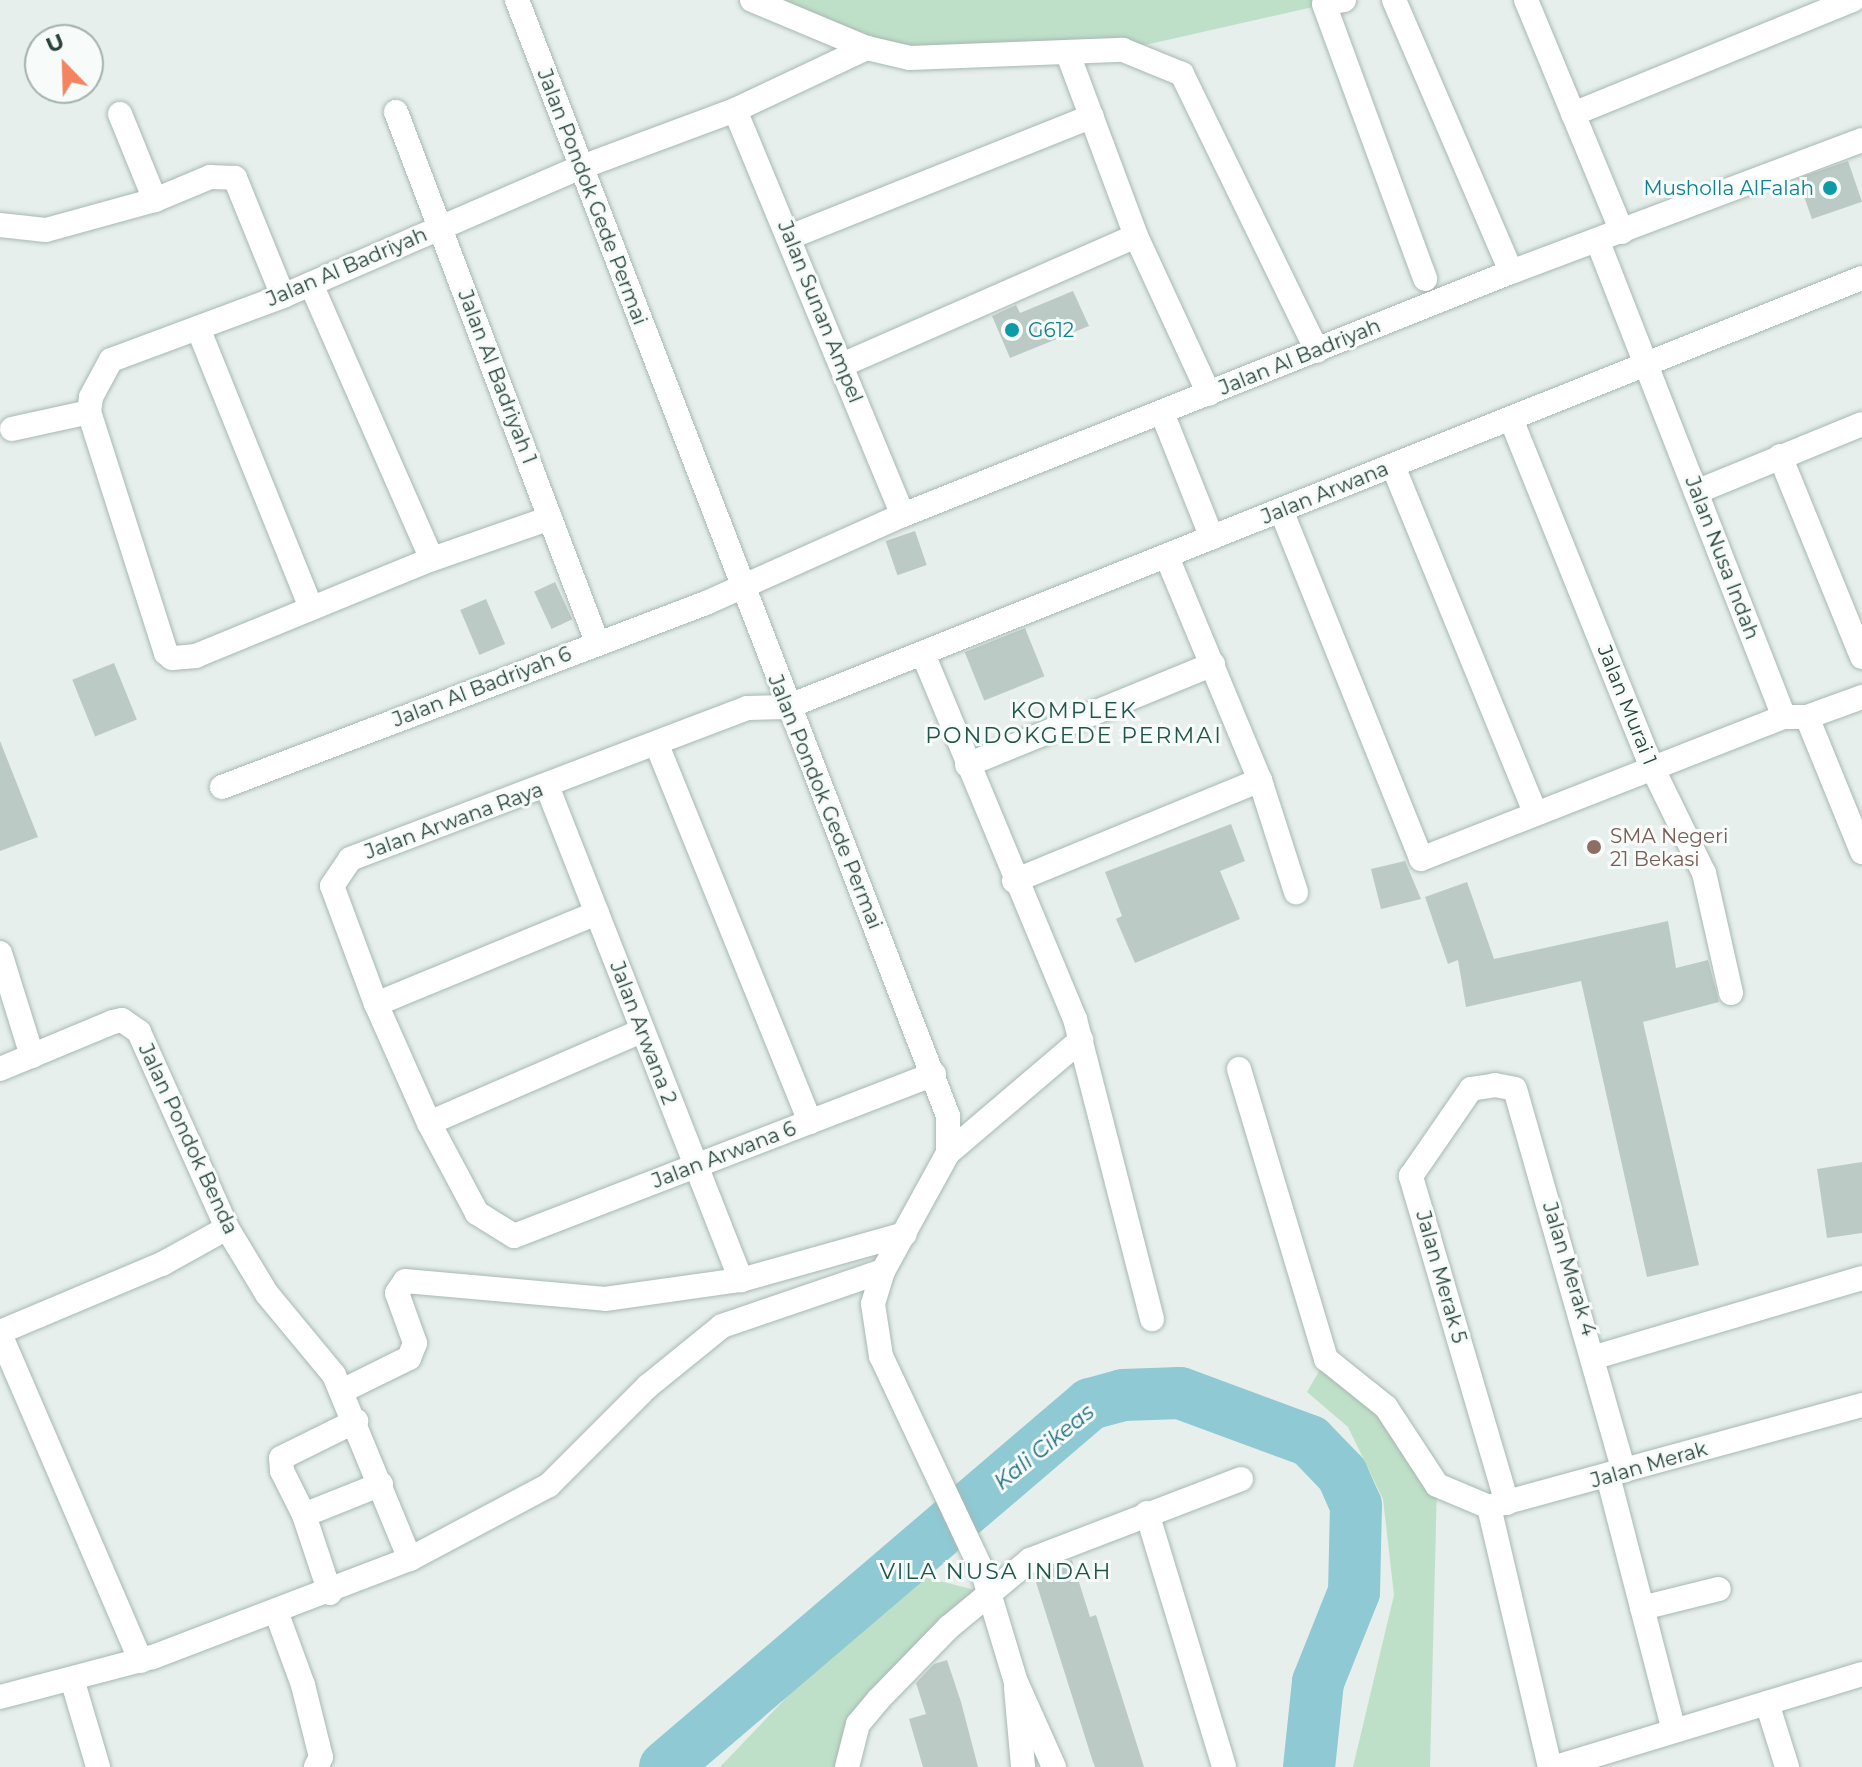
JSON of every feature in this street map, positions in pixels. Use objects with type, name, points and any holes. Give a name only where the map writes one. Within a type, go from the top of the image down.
[{"type":"street","name":"Jalan Pondok Gede Permai","points":[[517,0],[787,707],[948,1116],[948,1153],[883,1271],[873,1304],[881,1356],[987,1584],[1016,1682]]},
{"type":"street","points":[[752,0],[867,48],[910,58],[1123,50],[1182,74],[1317,351]]},
{"type":"street","points":[[1344,0],[1324,4],[1425,279]]},
{"type":"street","points":[[1394,0],[1511,272]]},
{"type":"street","points":[[1526,0],[1622,232]]},
{"type":"street","points":[[1573,114],[1853,0]]},
{"type":"street","name":"Jalan Al Badriyah","points":[[89,412],[100,375],[111,360],[283,296],[579,168],[735,110],[867,48]]},
{"type":"street","points":[[1068,54],[1136,236],[1209,394]]},
{"type":"street","name":"Jalan Sunan Ampel","points":[[735,110],[903,515]]},
{"type":"street","name":"Jalan Al Badriyah 1","points":[[396,112],[597,642]]},
{"type":"street","points":[[120,114],[155,200]]},
{"type":"street","points":[[790,237],[1092,116]]},
{"type":"street","name":"Jalan Al Badriyah","points":[[741,585],[903,515],[1163,415],[1511,272],[1598,242],[1862,140]]},
{"type":"street","points":[[0,225],[46,230],[155,200],[210,177],[235,178],[283,296]]},
{"type":"street","points":[[842,365],[1136,236]]},
{"type":"street","name":"Jalan Nusa Indah","points":[[1598,242],[1696,492],[1796,717],[1861,846]]},
{"type":"street","name":"Jalan Arwana","points":[[787,707],[1862,278]]},
{"type":"street","points":[[311,284],[432,559]]},
{"type":"street","points":[[198,328],[311,608]]},
{"type":"street","points":[[12,429],[89,412],[166,653],[172,658],[196,656],[432,559],[550,518]]},
{"type":"street","points":[[1163,415],[1212,538]]},
{"type":"street","name":"Jalan Murai 1","points":[[1511,419],[1651,765],[1704,873],[1731,993]]},
{"type":"street","points":[[1696,492],[1862,424]]},
{"type":"street","points":[[1780,456],[1862,657]]},
{"type":"street","points":[[1393,466],[1535,812]]},
{"type":"street","points":[[1281,510],[1421,859],[1651,765],[1862,697]]},
{"type":"street","points":[[1167,557],[1260,780],[1296,892]]},
{"type":"street","name":"Jalan Al Badriyah 6","points":[[222,787],[741,585]]},
{"type":"street","points":[[923,654],[1081,1040],[1152,1319]]},
{"type":"street","points":[[967,765],[1213,664]]},
{"type":"street","name":"Jalan Arwana Raya","points":[[514,1236],[477,1213],[429,1123],[376,1004],[332,886],[337,872],[350,859],[657,745],[747,708],[787,707]]},
{"type":"street","points":[[657,745],[810,1122]]},
{"type":"street","points":[[1014,881],[1260,780]]},
{"type":"street","name":"Jalan Arwana 2","points":[[547,786],[741,1280]]},
{"type":"street","points":[[376,1004],[597,913]]},
{"type":"street","points":[[0,953],[32,1056]]},
{"type":"street","name":"Jalan Pondok Benda","points":[[0,1069],[122,1020],[139,1032],[227,1228],[267,1294],[334,1375],[356,1421],[410,1559]]},
{"type":"street","points":[[429,1123],[642,1031]]},
{"type":"street","points":[[948,1153],[1081,1040]]},
{"type":"street","points":[[1239,1069],[1326,1359],[1386,1407],[1437,1485],[1498,1505],[1553,1767],[1862,1674]]},
{"type":"street","name":"Jalan Arwana 6","points":[[514,1236],[934,1074]]},
{"type":"street","name":"Jalan Merak 4","points":[[1495,1085],[1515,1089],[1595,1357],[1642,1608],[1674,1731]]},
{"type":"street","name":"Jalan Merak 5","points":[[1495,1085],[1471,1089],[1411,1176],[1498,1505]]},
{"type":"street","points":[[141,1661],[0,1333],[162,1264],[227,1228]]},
{"type":"street","points":[[342,1391],[409,1358],[415,1343],[397,1293],[405,1281],[605,1299],[741,1280],[905,1234]]},
{"type":"street","points":[[0,1697],[141,1661],[277,1614],[410,1559],[549,1485],[596,1443],[648,1386],[722,1326],[883,1271]]},
{"type":"street","points":[[1595,1357],[1862,1278]]},
{"type":"street","name":"Jalan Merak","points":[[1498,1505],[1862,1405]]},
{"type":"street","points":[[330,1593],[304,1515],[282,1471],[281,1458],[356,1421]]},
{"type":"street","points":[[847,1767],[858,1724],[987,1584],[1030,1560],[1241,1479]]},
{"type":"street","points":[[304,1515],[381,1484]]},
{"type":"street","points":[[1147,1513],[1224,1767]]},
{"type":"street","points":[[1642,1608],[1719,1589]]},
{"type":"street","points":[[277,1614],[303,1685],[321,1757],[316,1767]]},
{"type":"street","points":[[72,1679],[98,1767]]},
{"type":"street","points":[[1016,1682],[1023,1767]]},
{"type":"street","points":[[1016,1682],[1054,1767]]},
{"type":"street","points":[[1767,1703],[1787,1767]]},
{"type":"green space","points":[[753,0],[1344,0],[1123,50],[910,58]]},
{"type":"green space","points":[[1326,1359],[1361,1384],[1437,1485],[1430,1767],[1353,1767],[1394,1595],[1383,1499],[1348,1427],[1307,1392]]},
{"type":"green space","points":[[916,1575],[991,1594],[878,1700],[843,1767],[720,1767],[849,1632]]},
{"type":"building","name":"Musholla AlFalah","points":[[1848,161],[1862,202],[1812,219],[1798,178]]},
{"type":"building","points":[[1073,291],[1089,326],[1010,358],[992,316],[1016,305],[1020,313]]},
{"type":"building","points":[[915,531],[927,565],[897,575],[886,541]]},
{"type":"building","points":[[555,582],[572,619],[551,629],[534,592]]},
{"type":"building","points":[[486,599],[505,644],[479,655],[460,610]]},
{"type":"building","points":[[1025,628],[1044,676],[984,701],[965,652]]},
{"type":"building","points":[[114,663],[137,720],[95,736],[72,680]]},
{"type":"building","points":[[0,741],[38,837],[0,851]]},
{"type":"building","points":[[1231,824],[1245,861],[1220,871],[1240,919],[1135,963],[1116,919],[1122,916],[1105,872]]},
{"type":"building","points":[[1405,861],[1421,899],[1381,909],[1371,869]]},
{"type":"building","points":[[1467,882],[1494,959],[1668,921],[1676,968],[1708,960],[1719,1002],[1643,1022],[1699,1265],[1647,1277],[1581,981],[1466,1007],[1458,960],[1448,964],[1425,897]]},
{"type":"building","points":[[1862,1162],[1862,1233],[1827,1238],[1817,1169]]},
{"type":"building","points":[[1072,1560],[1090,1617],[1096,1615],[1144,1767],[1095,1767],[1092,1759],[1034,1576]]},
{"type":"building","points":[[947,1660],[978,1767],[923,1767],[909,1719],[926,1714],[916,1683],[934,1664]]},
{"type":"waterway","name":"Kali Cikeas","points":[[665,1767],[1090,1404],[1123,1395],[1180,1393],[1310,1441],[1342,1474],[1356,1505],[1354,1592],[1318,1682],[1309,1767]]},
{"type":"place","name":"Musholla AlFalah","points":[[1830,188]]},
{"type":"place","name":"G612","points":[[1012,330]]},
{"type":"place","name":"SMA Negeri 21 Bekasi","points":[[1594,847]]},
{"type":"district","name":"KOMPLEK PONDOKGEDE PERMAI","points":[[1074,722]]},
{"type":"district","name":"VILA NUSA INDAH","points":[[996,1572]]}]
